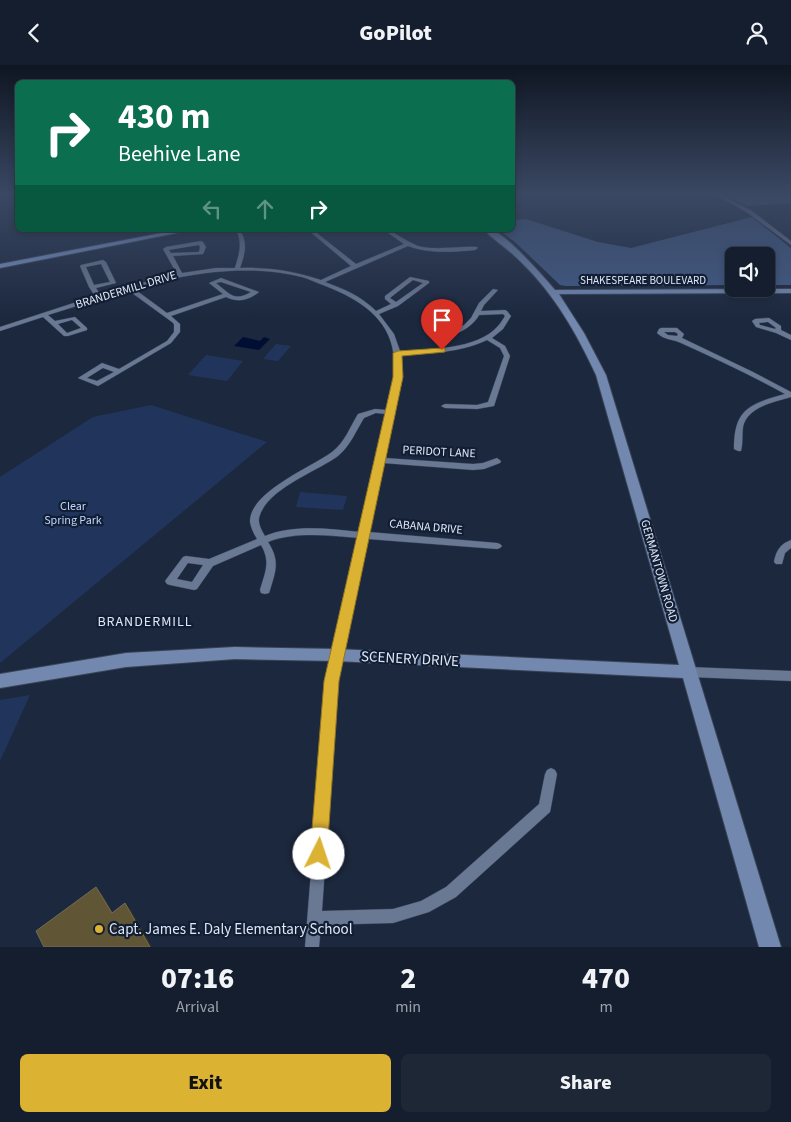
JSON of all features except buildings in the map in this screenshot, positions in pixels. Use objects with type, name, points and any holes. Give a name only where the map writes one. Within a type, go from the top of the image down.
[{"type":"main road","points":[[0,261],[133,236]]},
{"type":"main road","points":[[0,266],[156,236]]},
{"type":"street","points":[[237,269],[244,246],[242,236]]},
{"type":"street","points":[[318,236],[355,266]]},
{"type":"street","points":[[396,236],[408,244],[440,250],[475,248]]},
{"type":"street","name":"GERMANTOWN ROAD","points":[[496,236],[520,256],[554,292],[582,335],[601,375],[770,947]]},
{"type":"street","points":[[169,255],[201,253],[203,247],[201,243],[166,249],[169,255],[180,274]]},
{"type":"street","points":[[323,281],[408,244]]},
{"type":"street","points":[[92,287],[113,283],[103,263],[84,266],[92,287],[99,297]]},
{"type":"street","name":"BRANDERMILL DRIVE","points":[[0,329],[99,297],[180,274],[237,269],[284,272],[323,281],[350,294],[376,313],[388,329],[398,353],[398,377],[362,534],[332,681],[312,947]]},
{"type":"street","points":[[376,313],[396,305],[427,281],[412,278],[388,295],[387,298],[396,305]]},
{"type":"street","points":[[166,315],[227,295],[236,300],[242,300],[256,292],[221,280],[212,283],[227,295]]},
{"type":"street","points":[[119,371],[102,365],[81,378],[98,384],[175,337],[177,324],[129,288]]},
{"type":"street","points":[[450,333],[466,326],[478,313],[481,304],[495,290]]},
{"type":"street","name":"SHAKESPEARE BOULEVARD","points":[[554,292],[791,291]]},
{"type":"street","points":[[398,353],[442,350],[488,338],[496,332],[508,315],[505,312],[478,313]]},
{"type":"street","points":[[44,315],[53,323]]},
{"type":"street","points":[[778,330],[791,338]]},
{"type":"street","points":[[444,406],[477,407],[492,404],[507,356],[503,347],[488,338]]},
{"type":"street","points":[[679,338],[753,373],[791,395]]},
{"type":"street","points":[[738,449],[740,425],[748,413],[764,403],[791,395]]},
{"type":"street","points":[[264,589],[272,568],[271,557],[258,533],[254,520],[259,508],[268,497],[336,453],[347,442],[362,416],[375,411],[390,412]]},
{"type":"street","name":"PERIDOT LANE","points":[[379,461],[473,467],[484,466],[497,461]]},
{"type":"street","name":"CABANA DRIVE","points":[[210,563],[263,541],[289,533],[313,531],[497,545]]},
{"type":"street","points":[[779,563],[781,552],[791,543]]},
{"type":"street","name":"SCENERY DRIVE","points":[[0,681],[136,660],[235,653],[336,655],[791,676]]},
{"type":"street","points":[[314,918],[393,916],[424,907],[451,893],[545,807],[550,774]]},
{"type":"green space","points":[[276,344],[291,346],[278,361],[263,359]]},
{"type":"green space","points":[[206,355],[243,361],[227,381],[188,375]]},
{"type":"green space","name":"Clear Spring Park","points":[[151,405],[267,442],[0,663],[0,477],[93,417]]},
{"type":"green space","points":[[300,492],[347,496],[343,510],[296,507]]},
{"type":"green space","points":[[30,695],[0,761],[0,700]]},
{"type":"shaded area","points":[[507,236],[580,236],[598,242],[631,248],[677,236],[776,236],[791,248],[791,285],[775,285],[775,247],[725,247],[725,285],[560,285]]},
{"type":"shaded area","points":[[243,337],[260,341],[264,337],[270,339],[259,350],[234,346]]},
{"type":"place","name":"Capt. James E. Daly Elementary School","points":[[99,929]]},
{"type":"district","name":"BRANDERMILL","points":[[145,622]]},
{"type":"route","points":[[319,854],[332,681],[336,655],[398,377],[398,353],[442,350]]}]
